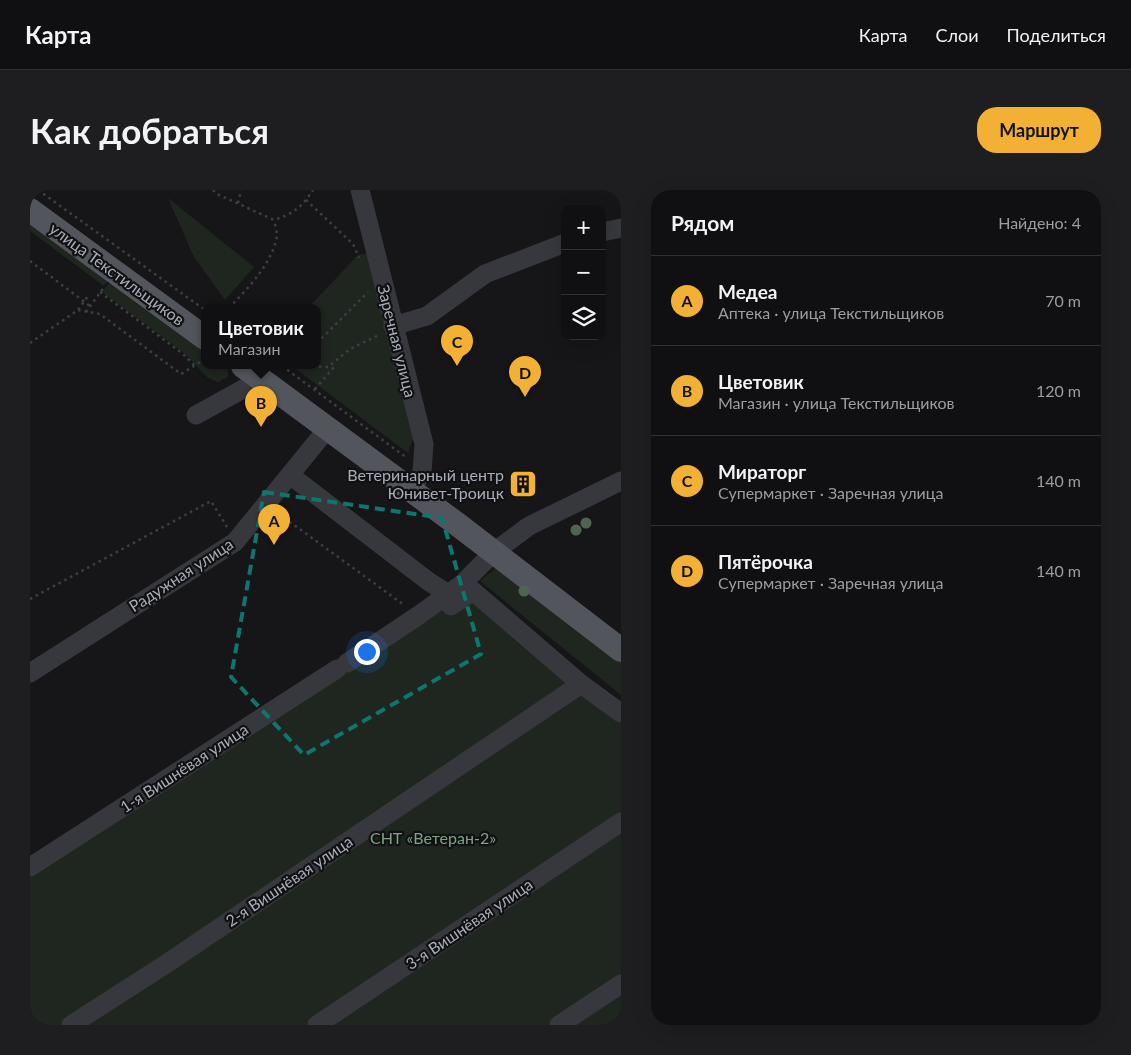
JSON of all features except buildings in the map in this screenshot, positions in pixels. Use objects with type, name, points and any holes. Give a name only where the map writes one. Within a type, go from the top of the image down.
[{"type":"main road","name":"улица Текстильщиков","points":[[30,210],[201,335]]},
{"type":"main road","points":[[252,372],[412,490],[621,650]]},
{"type":"street","name":"Заречная улица","points":[[360,190],[424,444],[422,472],[412,490]]},
{"type":"street","points":[[606,231],[621,228]]},
{"type":"street","points":[[393,326],[427,316],[485,274],[561,245]]},
{"type":"street","points":[[196,415],[252,372]]},
{"type":"street","name":"Радужная улица","points":[[30,673],[235,542],[328,428]]},
{"type":"street","points":[[290,475],[428,581],[448,594]]},
{"type":"street","name":"1-я Вишнёвая улица","points":[[30,867],[419,615],[462,584],[494,552],[529,526],[621,480]]},
{"type":"street","points":[[440,614],[473,591],[581,684],[621,713]]},
{"type":"street","name":"2-я Вишнёвая улица","points":[[71,1025],[166,964],[581,684]]},
{"type":"street","name":"3-я Вишнёвая улица","points":[[317,1025],[621,822]]},
{"type":"street","points":[[559,1025],[621,984]]},
{"type":"path","points":[[38,190],[201,307]]},
{"type":"path","points":[[213,190],[217,194],[274,220],[290,215],[306,200],[313,190]]},
{"type":"path","points":[[238,204],[241,190]]},
{"type":"path","points":[[306,200],[353,244],[360,261]]},
{"type":"path","points":[[233,304],[267,261],[277,234],[274,220]]},
{"type":"path","points":[[30,261],[90,306]]},
{"type":"path","points":[[86,312],[115,273]]},
{"type":"path","points":[[321,339],[382,279]]},
{"type":"path","points":[[100,292],[183,354],[194,366]]},
{"type":"path","points":[[30,343],[78,310],[88,296]]},
{"type":"path","points":[[78,310],[100,314],[181,374],[201,362]]},
{"type":"path","points":[[321,367],[328,367],[350,349],[377,337],[393,326]]},
{"type":"path","points":[[316,389],[334,367]]},
{"type":"path","points":[[30,599],[212,500],[235,542]]},
{"type":"path","points":[[266,504],[419,615]]},
{"type":"highlighted area","points":[[264,492],[442,518],[481,654],[304,755],[231,677]]},
{"type":"green space","points":[[168,198],[254,267],[225,300],[194,257]]},
{"type":"green space","points":[[30,223],[108,281],[104,286],[30,231]]},
{"type":"green space","points":[[372,253],[415,433],[408,453],[296,369],[321,369],[321,304],[312,304],[358,255]]},
{"type":"green space","points":[[110,282],[201,350],[201,369],[226,369],[228,377],[218,382],[208,378],[184,353],[102,292]]},
{"type":"green space","points":[[502,563],[621,657],[621,695],[480,581]]},
{"type":"green space","name":"СНТ «Ветеран-2»","points":[[466,593],[621,724],[621,1025],[30,1025],[30,877]]},
{"type":"place","name":"Мираторг","points":[[457,366]]},
{"type":"place","name":"Пятёрочка","points":[[525,397]]},
{"type":"place","name":"Цветовик","points":[[261,427]]},
{"type":"place","name":"Ветеринарный центр Юнивет-Троицк","points":[[523,484]]},
{"type":"place","name":"Медеа","points":[[274,545]]}]
